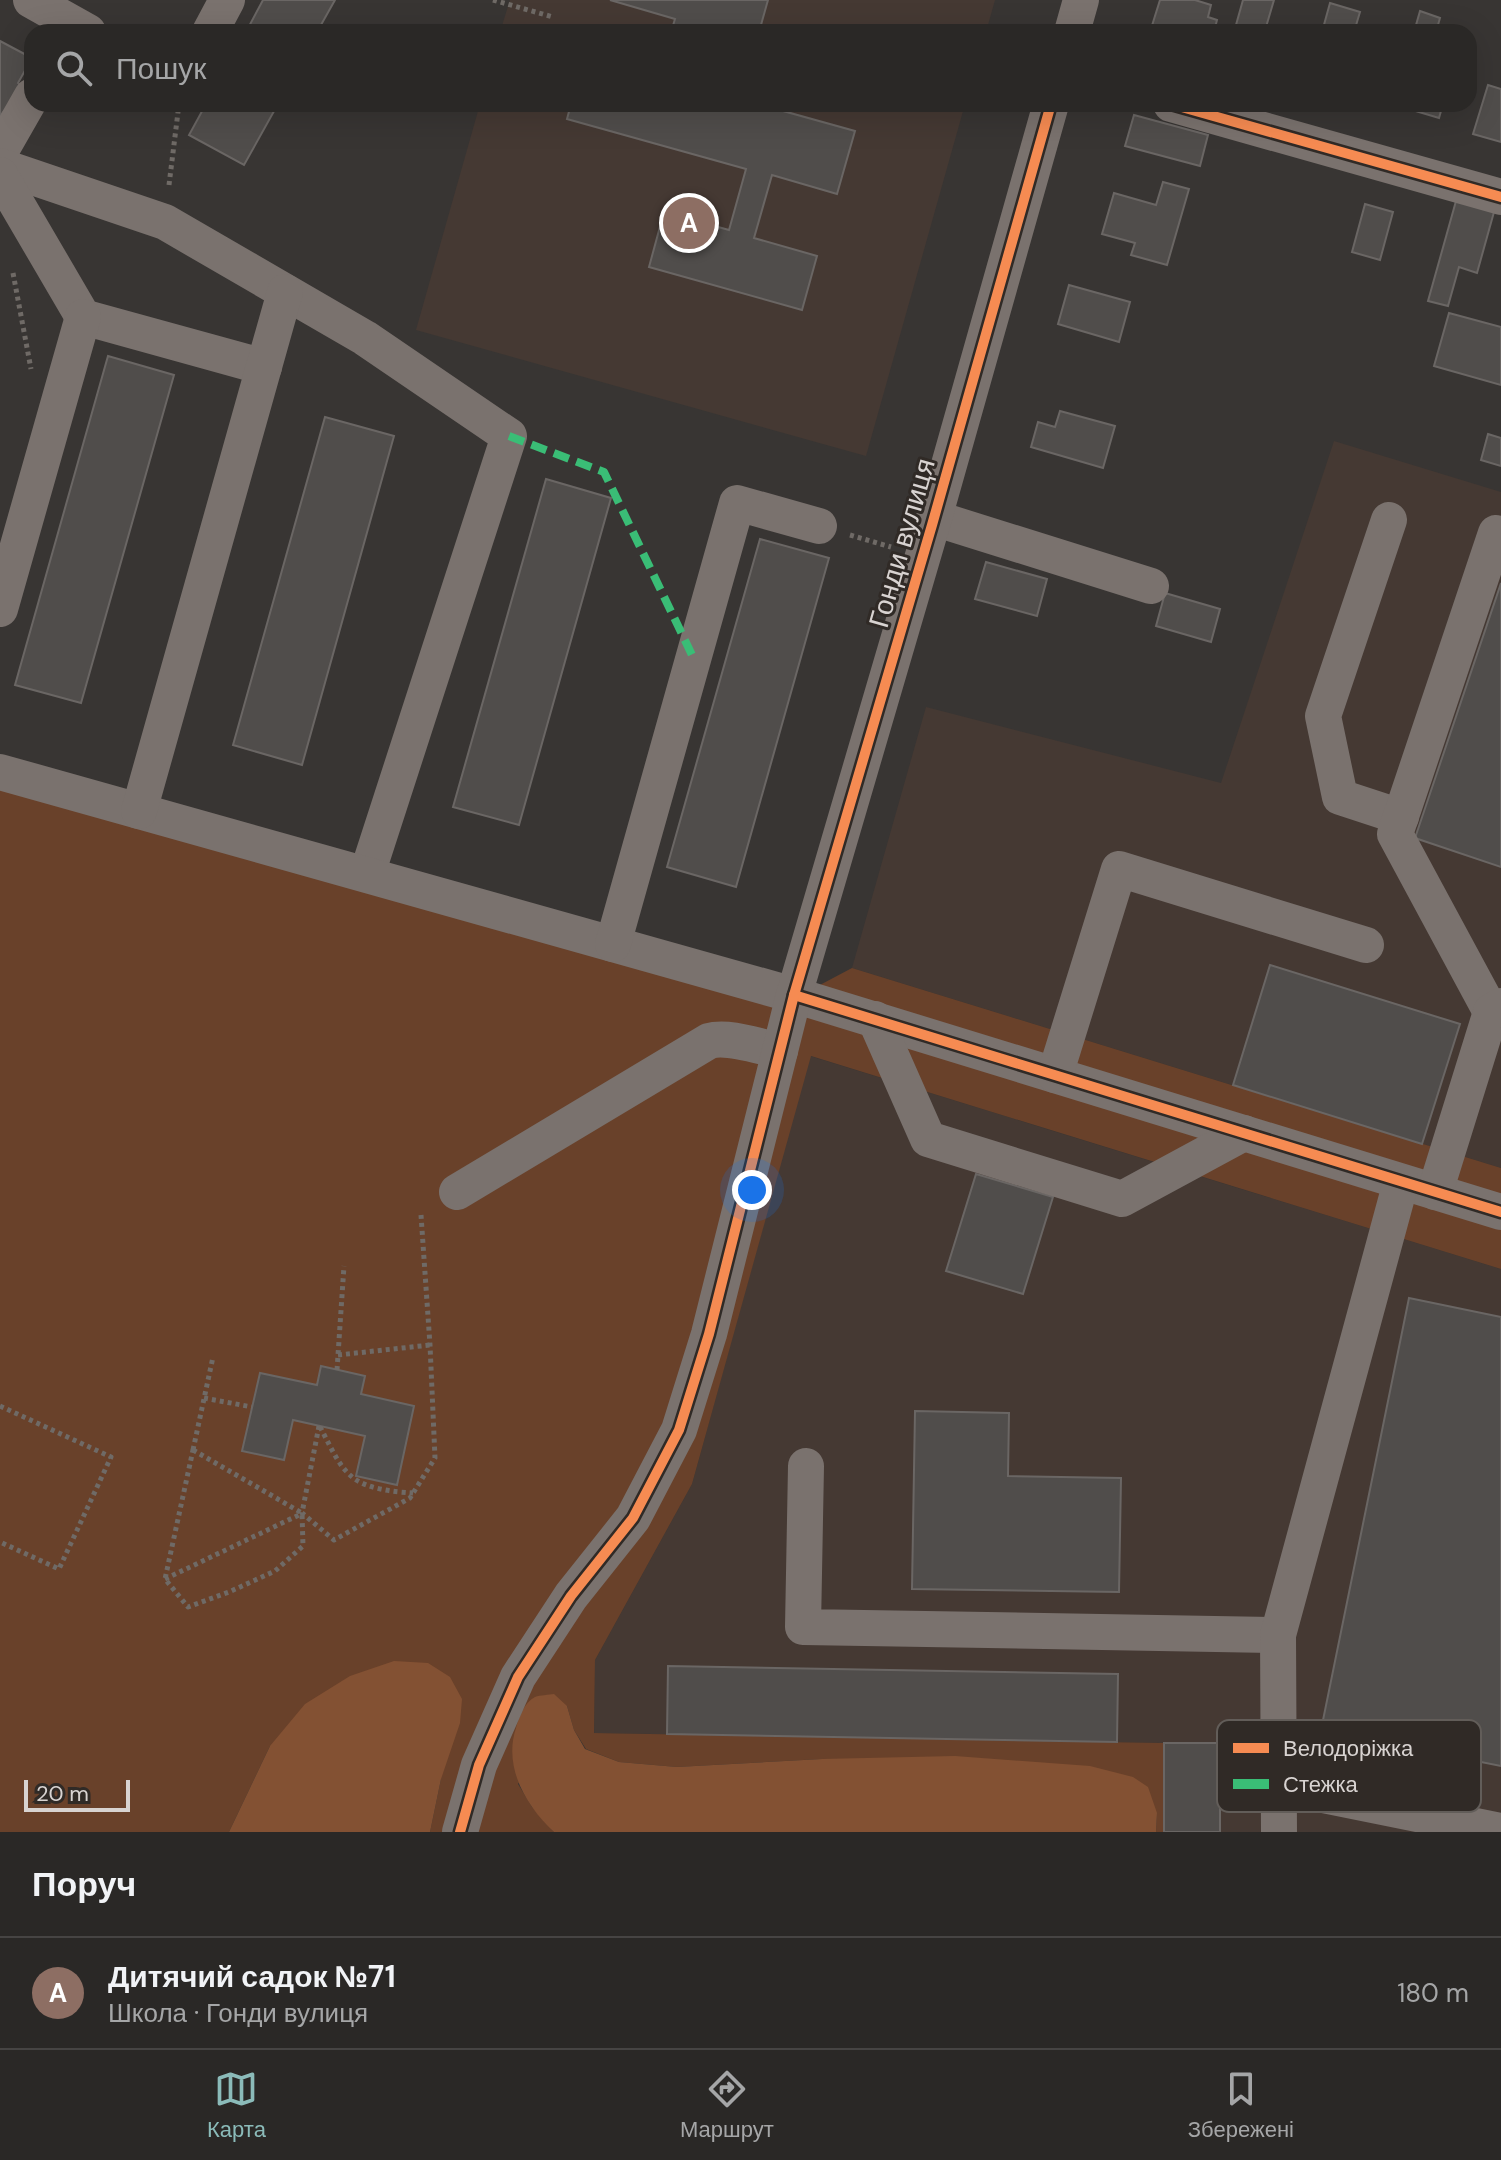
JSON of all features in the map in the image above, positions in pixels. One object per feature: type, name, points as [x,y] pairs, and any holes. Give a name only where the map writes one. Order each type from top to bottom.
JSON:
[{"type":"street","points":[[31,0],[69,24]]},
{"type":"street","points":[[214,24],[227,0]]},
{"type":"street","points":[[1074,24],[1081,0]]},
{"type":"street","points":[[0,152],[24,110]]},
{"type":"street","name":"Гонди вулиця","points":[[460,1832],[479,1765],[518,1677],[571,1596],[633,1518],[679,1430],[709,1334],[794,995],[1049,112]]},
{"type":"street","points":[[1199,112],[1501,197]]},
{"type":"street","points":[[0,166],[165,222],[365,338],[509,436],[367,874]]},
{"type":"street","points":[[0,175],[83,317],[264,367]]},
{"type":"street","points":[[139,811],[285,292]]},
{"type":"street","points":[[0,609],[83,317]]},
{"type":"street","points":[[613,944],[737,503],[819,526]]},
{"type":"street","points":[[934,518],[1151,586]]},
{"type":"street","points":[[1389,520],[1323,716],[1340,797],[1401,817]]},
{"type":"street","points":[[1435,1192],[1496,1009],[1395,834],[1496,533]]},
{"type":"street","points":[[0,772],[794,995],[1501,1212]]},
{"type":"street","points":[[1055,1075],[1119,869],[1366,945]]},
{"type":"street","points":[[875,1019],[928,1139],[943,1144],[1122,1199],[1244,1133]]},
{"type":"street","points":[[457,1192],[709,1041],[726,1039],[780,1051]]},
{"type":"street","points":[[1279,1720],[1278,1635],[1401,1182]]},
{"type":"street","points":[[806,1466],[803,1627],[1278,1635]]},
{"type":"street","points":[[1407,1812],[1501,1831]]},
{"type":"path","points":[[493,0],[553,17]]},
{"type":"path","points":[[165,222],[178,112]]},
{"type":"path","points":[[11,263],[31,372]]},
{"type":"path","points":[[193,1450],[302,1513],[334,1540],[410,1498],[435,1458],[421,1215]]},
{"type":"path","points":[[337,1370],[344,1266]]},
{"type":"path","points":[[338,1355],[430,1345]]},
{"type":"path","points":[[165,1579],[213,1357]]},
{"type":"path","points":[[204,1398],[252,1407]]},
{"type":"path","points":[[0,1406],[111,1457],[59,1569],[0,1542]]},
{"type":"path","points":[[165,1579],[188,1607],[275,1571],[303,1546],[302,1513],[319,1426],[351,1477],[368,1486],[413,1493]]},
{"type":"path","points":[[165,1579],[302,1513]]},
{"type":"shaded area","points":[[510,0],[995,0],[988,24],[502,24]]},
{"type":"shaded area","points":[[478,112],[963,112],[866,456],[416,330]]},
{"type":"shaded area","points":[[1334,441],[1501,492],[1501,1168],[852,968],[926,707],[1221,783]]},
{"type":"shaded area","points":[[0,785],[782,1005],[852,968],[1501,1168],[1501,1269],[811,1056],[692,1484],[595,1660],[594,1733],[1164,1743],[1164,1832],[1156,1832],[1157,1813],[822,1759],[677,1767],[619,1762],[586,1749],[574,1730],[567,1706],[518,1784],[532,1807],[554,1832],[430,1832],[441,1779],[270,1746],[229,1832],[0,1832]]},
{"type":"shaded area","points":[[810,1056],[1501,1269],[1501,1832],[1164,1832],[1163,1743],[594,1733],[595,1660],[692,1484]]},
{"type":"shaded area","points":[[394,1661],[428,1663],[450,1677],[462,1699],[460,1723],[441,1779],[430,1832],[229,1832],[270,1746],[305,1704],[350,1676]]},
{"type":"shaded area","points":[[554,1694],[567,1706],[574,1730],[585,1749],[619,1762],[677,1767],[955,1756],[1090,1766],[1133,1777],[1148,1787],[1157,1813],[1156,1832],[554,1832],[534,1810],[520,1785],[515,1771],[513,1743],[525,1707],[535,1697]]},
{"type":"building","points":[[263,0],[335,0],[322,24],[250,24]]},
{"type":"building","points":[[610,0],[768,0],[761,24],[673,24],[675,19]]},
{"type":"building","points":[[1160,0],[1195,0],[1211,5],[1208,17],[1217,20],[1216,24],[1152,24]]},
{"type":"building","points":[[1243,0],[1274,0],[1267,24],[1236,24]]},
{"type":"building","points":[[1330,3],[1360,12],[1356,24],[1324,24]]},
{"type":"building","points":[[1420,11],[1440,18],[1438,24],[1416,24]]},
{"type":"building","points":[[0,41],[24,54],[24,72],[18,83],[23,87],[0,116]]},
{"type":"building","points":[[1488,85],[1501,89],[1501,142],[1473,134]]},
{"type":"building","points":[[202,112],[274,112],[244,165],[189,135]]},
{"type":"building","points":[[569,112],[787,112],[855,131],[837,194],[772,175],[754,238],[817,256],[802,310],[649,267],[664,212],[729,230],[746,169],[567,119]]},
{"type":"building","points":[[1419,112],[1441,112],[1439,118]]},
{"type":"building","points":[[1134,115],[1208,135],[1200,166],[1125,146]]},
{"type":"building","points":[[1163,182],[1189,189],[1167,265],[1131,255],[1135,243],[1102,234],[1114,193],[1156,205]]},
{"type":"building","points":[[1456,201],[1494,212],[1477,273],[1459,267],[1448,306],[1428,301]]},
{"type":"building","points":[[1365,204],[1393,212],[1380,260],[1352,252]]},
{"type":"building","points":[[1069,285],[1130,302],[1119,342],[1058,324]]},
{"type":"building","points":[[1449,313],[1501,327],[1501,385],[1434,366]]},
{"type":"building","points":[[108,356],[174,375],[81,703],[15,685]]},
{"type":"building","points":[[1060,411],[1115,426],[1103,468],[1031,447],[1038,422],[1055,427]]},
{"type":"building","points":[[325,417],[394,436],[302,765],[233,745]]},
{"type":"building","points":[[1488,434],[1501,438],[1501,466],[1481,460]]},
{"type":"building","points":[[546,479],[611,498],[519,825],[453,807]]},
{"type":"building","points":[[760,539],[829,558],[736,887],[667,867]]},
{"type":"building","points":[[986,562],[1047,579],[1037,616],[975,599]]},
{"type":"building","points":[[1501,583],[1501,867],[1415,838]]},
{"type":"building","points":[[1165,593],[1220,609],[1211,642],[1156,626]]},
{"type":"building","points":[[1270,965],[1460,1024],[1422,1144],[1233,1085]]},
{"type":"building","points":[[976,1174],[1053,1197],[1023,1294],[946,1271]]},
{"type":"building","points":[[1409,1298],[1501,1317],[1501,1766],[1481,1762],[1481,1720],[1323,1720]]},
{"type":"building","points":[[321,1366],[365,1376],[361,1394],[414,1406],[397,1485],[356,1476],[365,1436],[293,1420],[284,1460],[242,1451],[260,1373],[317,1385]]},
{"type":"building","points":[[915,1411],[1009,1413],[1008,1476],[1121,1478],[1119,1592],[912,1589]]},
{"type":"building","points":[[668,1666],[1118,1674],[1117,1742],[667,1734]]},
{"type":"building","points":[[1164,1743],[1217,1743],[1220,1832],[1164,1832]]},
{"type":"marked path","points":[[509,436],[604,472],[693,657]]},
{"type":"cycle path","points":[[460,1832],[479,1765],[518,1677],[571,1596],[633,1518],[679,1430],[709,1334],[794,995],[1049,112]]},
{"type":"cycle path","points":[[1199,112],[1501,197]]},
{"type":"cycle path","points":[[794,995],[1501,1212]]},
{"type":"place","name":"Дитячий садок №71","points":[[689,223]]}]
